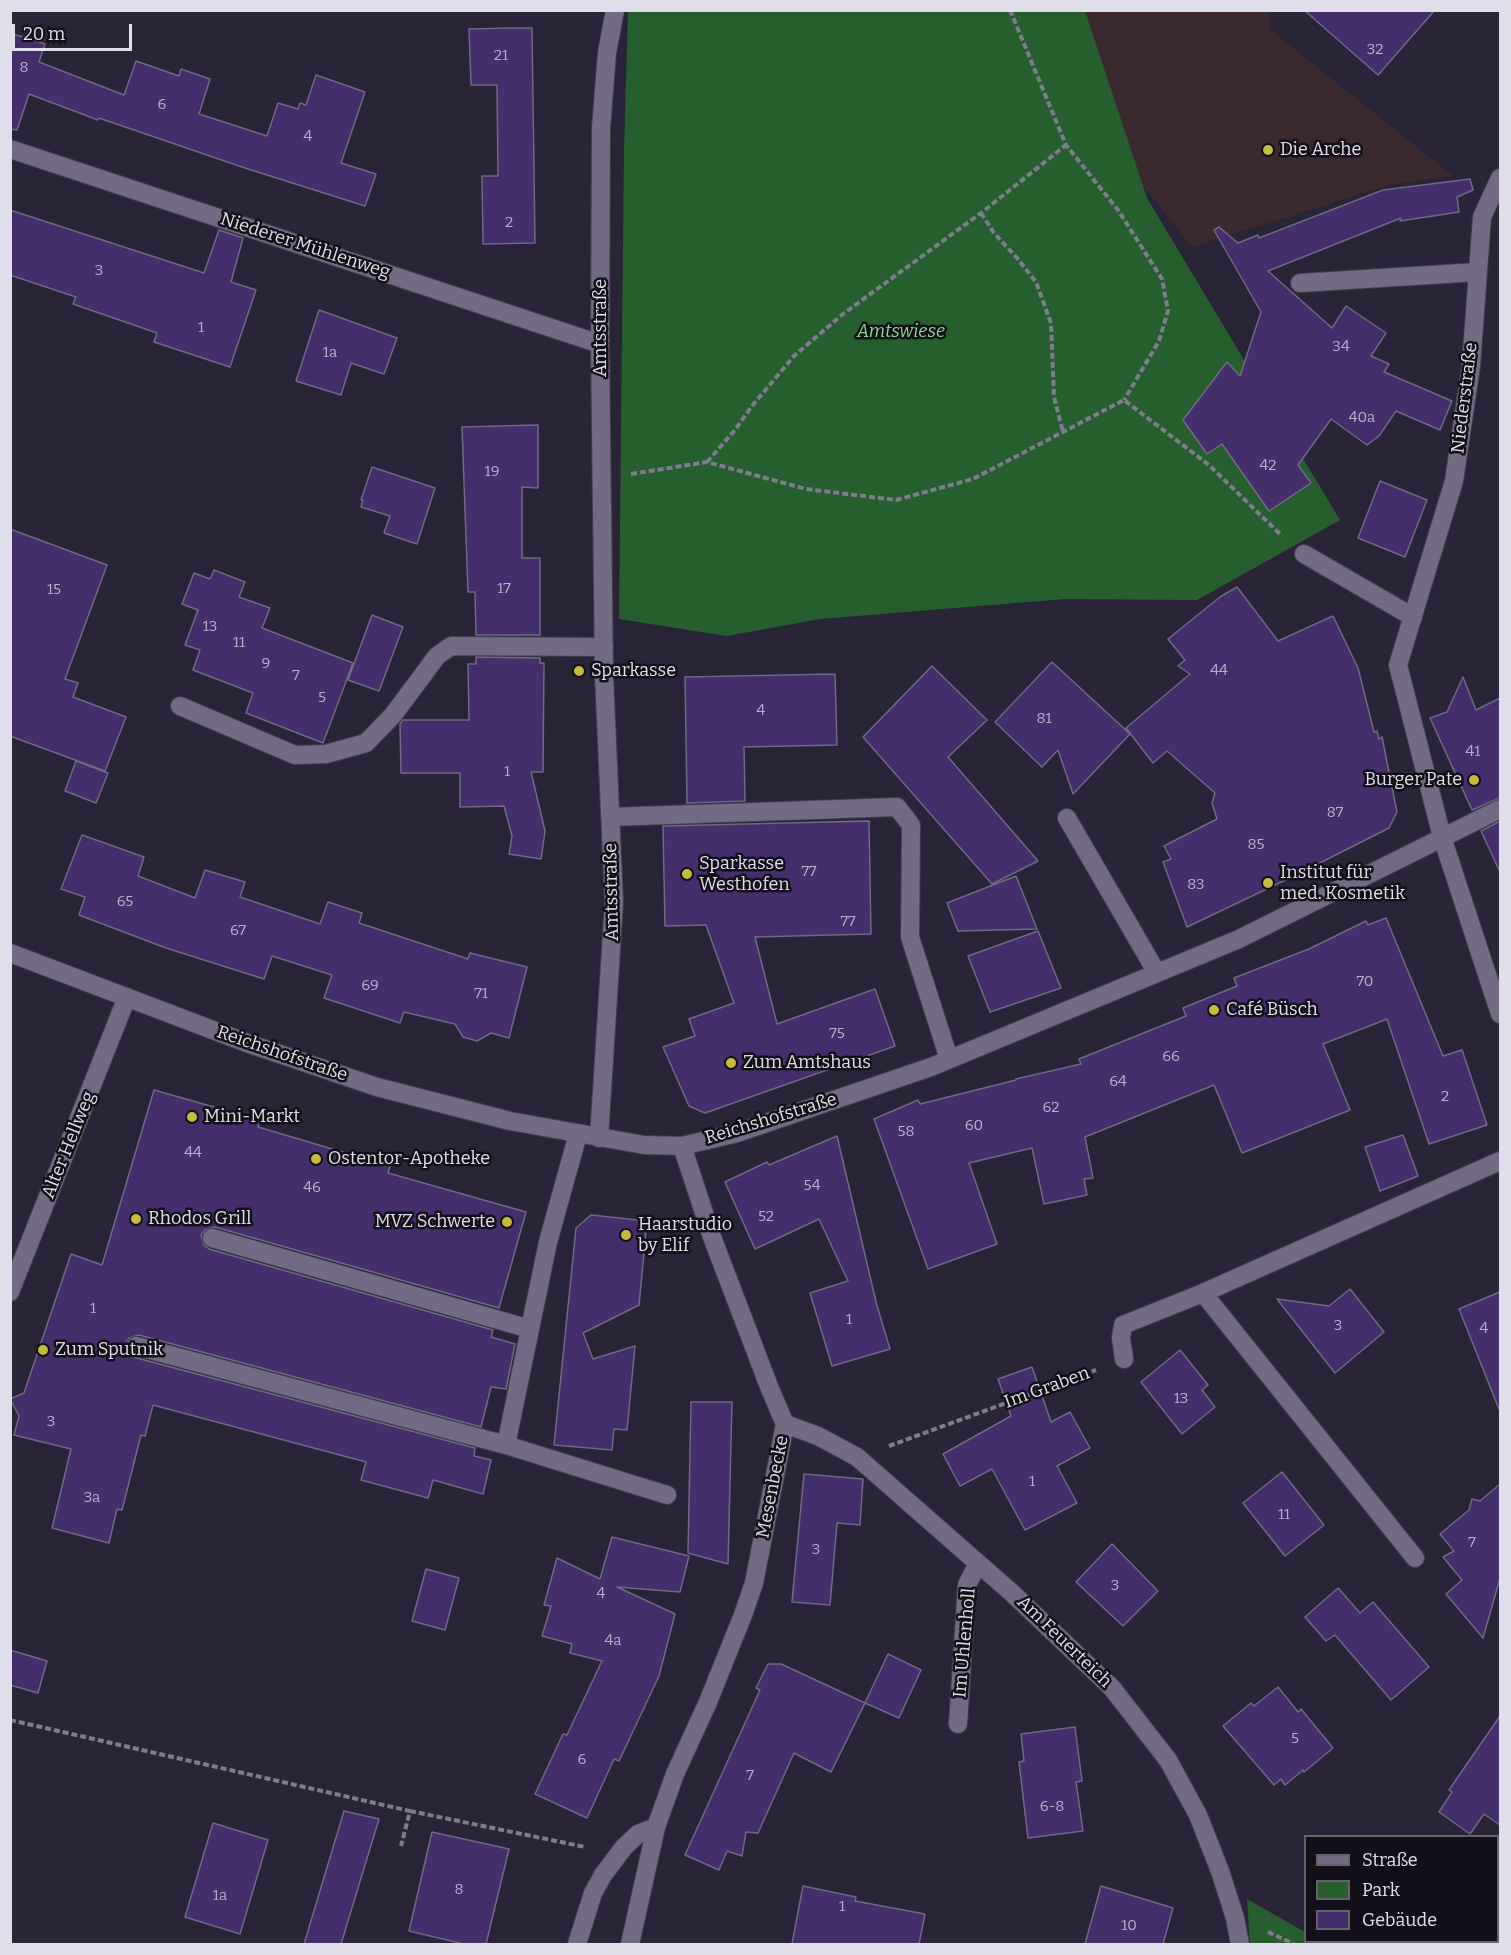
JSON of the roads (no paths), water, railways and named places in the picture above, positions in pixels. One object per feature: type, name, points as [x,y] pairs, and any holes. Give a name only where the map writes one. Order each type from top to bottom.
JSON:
[{"type":"street","name":"Amtsstraße","points":[[599,1138],[614,902],[604,646],[601,479],[601,128],[607,53],[615,10]]},
{"type":"street","name":"Niederer Mühlenweg","points":[[10,149],[600,344]]},
{"type":"street","name":"Niederstraße","points":[[1500,178],[1482,217],[1471,366],[1454,481],[1398,665],[1442,837],[1500,1014]]},
{"type":"street","points":[[1300,283],[1478,272]]},
{"type":"street","points":[[1304,554],[1413,617]]},
{"type":"street","points":[[180,706],[295,754],[326,754],[366,743],[393,715],[437,656],[451,646],[604,646]]},
{"type":"street","points":[[610,817],[897,807],[911,825],[909,937],[949,1059]]},
{"type":"street","name":"Reichshofstraße","points":[[10,953],[248,1043],[377,1087],[510,1121],[644,1145],[682,1146],[737,1133],[931,1067],[1239,939],[1500,809]]},
{"type":"street","points":[[1067,818],[1157,973]]},
{"type":"street","name":"Alter Hellweg","points":[[10,1292],[127,998]]},
{"type":"street","points":[[506,1445],[548,1242],[578,1134]]},
{"type":"street","name":"Mesenbecke","points":[[630,1944],[657,1827],[675,1774],[708,1702],[754,1583],[785,1424],[712,1237],[682,1146]]},
{"type":"street","points":[[1124,1359],[1121,1338],[1123,1325],[1203,1293],[1500,1161]]},
{"type":"street","points":[[212,1238],[530,1329]]},
{"type":"street","points":[[1203,1293],[1415,1558]]},
{"type":"street","points":[[136,1346],[506,1445],[667,1495]]},
{"type":"street","name":"Am Feuerteich","points":[[785,1424],[818,1436],[857,1457],[1012,1593],[1112,1688],[1168,1760],[1198,1815],[1217,1862],[1235,1918],[1240,1944]]},
{"type":"street","name":"Im Uhlenholl","points":[[958,1724],[967,1585],[978,1563]]},
{"type":"street","points":[[577,1944],[593,1893],[614,1860],[638,1834],[657,1827]]},
{"type":"place","name":"Die Arche","points":[[1268,150]]},
{"type":"place","name":"Sparkasse","points":[[579,671]]},
{"type":"place","name":"Burger Pate","points":[[1474,780]]},
{"type":"place","name":"Sparkasse Westhofen","points":[[687,874]]},
{"type":"place","name":"Institut für med. Kosmetik","points":[[1268,883]]},
{"type":"place","name":"Café Büsch","points":[[1214,1010]]},
{"type":"place","name":"Zum Amtshaus","points":[[731,1063]]},
{"type":"place","name":"Mini-Markt","points":[[192,1117]]},
{"type":"place","name":"Ostentor-Apotheke","points":[[316,1159]]},
{"type":"place","name":"Rhodos Grill","points":[[136,1219]]},
{"type":"place","name":"MVZ Schwerte","points":[[507,1222]]},
{"type":"place","name":"Haarstudio by Elif","points":[[626,1235]]},
{"type":"place","name":"Zum Sputnik","points":[[43,1350]]},
{"type":"park label","name":"Amtswiese","points":[[901,332]]}]
